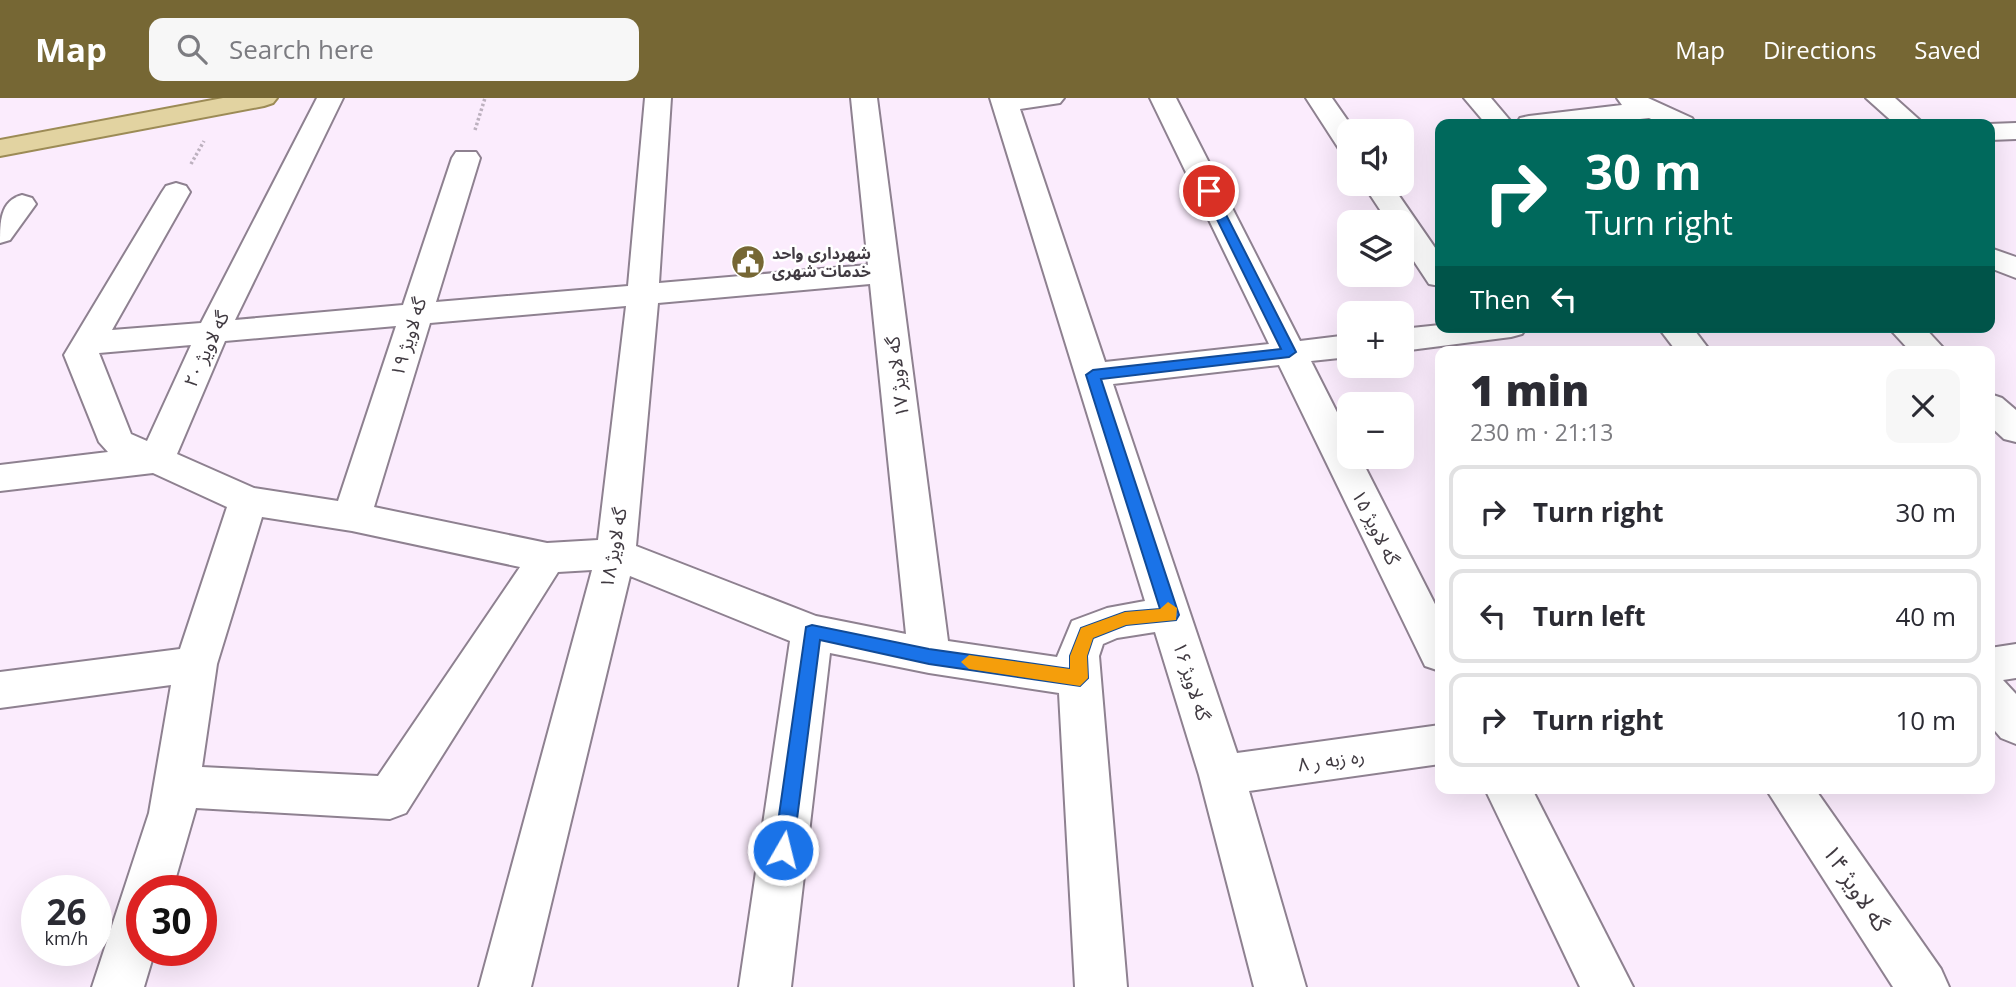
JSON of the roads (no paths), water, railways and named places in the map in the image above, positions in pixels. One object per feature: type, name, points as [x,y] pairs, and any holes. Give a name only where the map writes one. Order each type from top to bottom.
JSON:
[{"type":"main road","points":[[0,128],[153,98]]},
{"type":"main road","points":[[0,148],[264,98]]},
{"type":"street","name":"گه لاویژ ۲۰","points":[[156,460],[213,331],[330,98]]},
{"type":"street","name":"گه لاویژ ۱۸","points":[[505,987],[616,554],[643,293],[658,98]]},
{"type":"street","name":"گه لاویژ ۱۷","points":[[864,98],[929,656]]},
{"type":"street","points":[[1004,100],[1051,98]]},
{"type":"street","name":"گه لاویژ ۱۵","points":[[1163,98],[1435,644]]},
{"type":"street","points":[[1319,98],[1337,125]]},
{"type":"street","points":[[1477,98],[1496,119]]},
{"type":"street","points":[[1627,98],[1671,119]]},
{"type":"street","points":[[1879,98],[1905,119]]},
{"type":"street","name":"۱۶ گه لاویژ","points":[[1004,100],[1222,775],[1280,987]]},
{"type":"street","points":[[1572,119],[1650,110]]},
{"type":"street","points":[[1995,132],[2016,131]]},
{"type":"street","name":"۱۹ گه لاویژ","points":[[352,517],[466,158]]},
{"type":"street","points":[[176,192],[81,355],[117,442],[248,501],[352,517],[547,558],[616,554],[812,632],[929,656],[1080,678]]},
{"type":"street","points":[[1385,196],[1435,270]]},
{"type":"street","points":[[0,234],[22,204]]},
{"type":"street","points":[[1995,259],[2016,269]]},
{"type":"street","points":[[1995,271],[2016,269]]},
{"type":"street","points":[[88,343],[885,272]]},
{"type":"street","points":[[1910,333],[1925,346]]},
{"type":"street","points":[[1414,340],[1481,337]]},
{"type":"street","points":[[1093,375],[1337,347]]},
{"type":"street","points":[[1995,411],[2016,430]]},
{"type":"street","points":[[0,478],[156,460]]},
{"type":"street","points":[[153,875],[172,813],[196,664],[248,501]]},
{"type":"street","points":[[177,786],[390,798],[547,558]]},
{"type":"street","points":[[1101,987],[1078,656],[1087,633],[1125,618],[1170,615]]},
{"type":"street","points":[[765,987],[812,632]]},
{"type":"street","points":[[1995,664],[2016,661]]},
{"type":"street","points":[[0,690],[196,664]]},
{"type":"street","points":[[1995,700],[2016,725]]},
{"type":"street","name":"۸ ره زبه ر","points":[[1222,775],[1435,745]]},
{"type":"street","points":[[1510,794],[1606,987]]},
{"type":"street","name":"گه لاویژ ۱۴","points":[[1792,794],[1923,987]]},
{"type":"street","points":[[118,987],[126,962]]},
{"type":"place","name":"شهرداری واحد خدمات شهری","points":[[748,262]]}]
